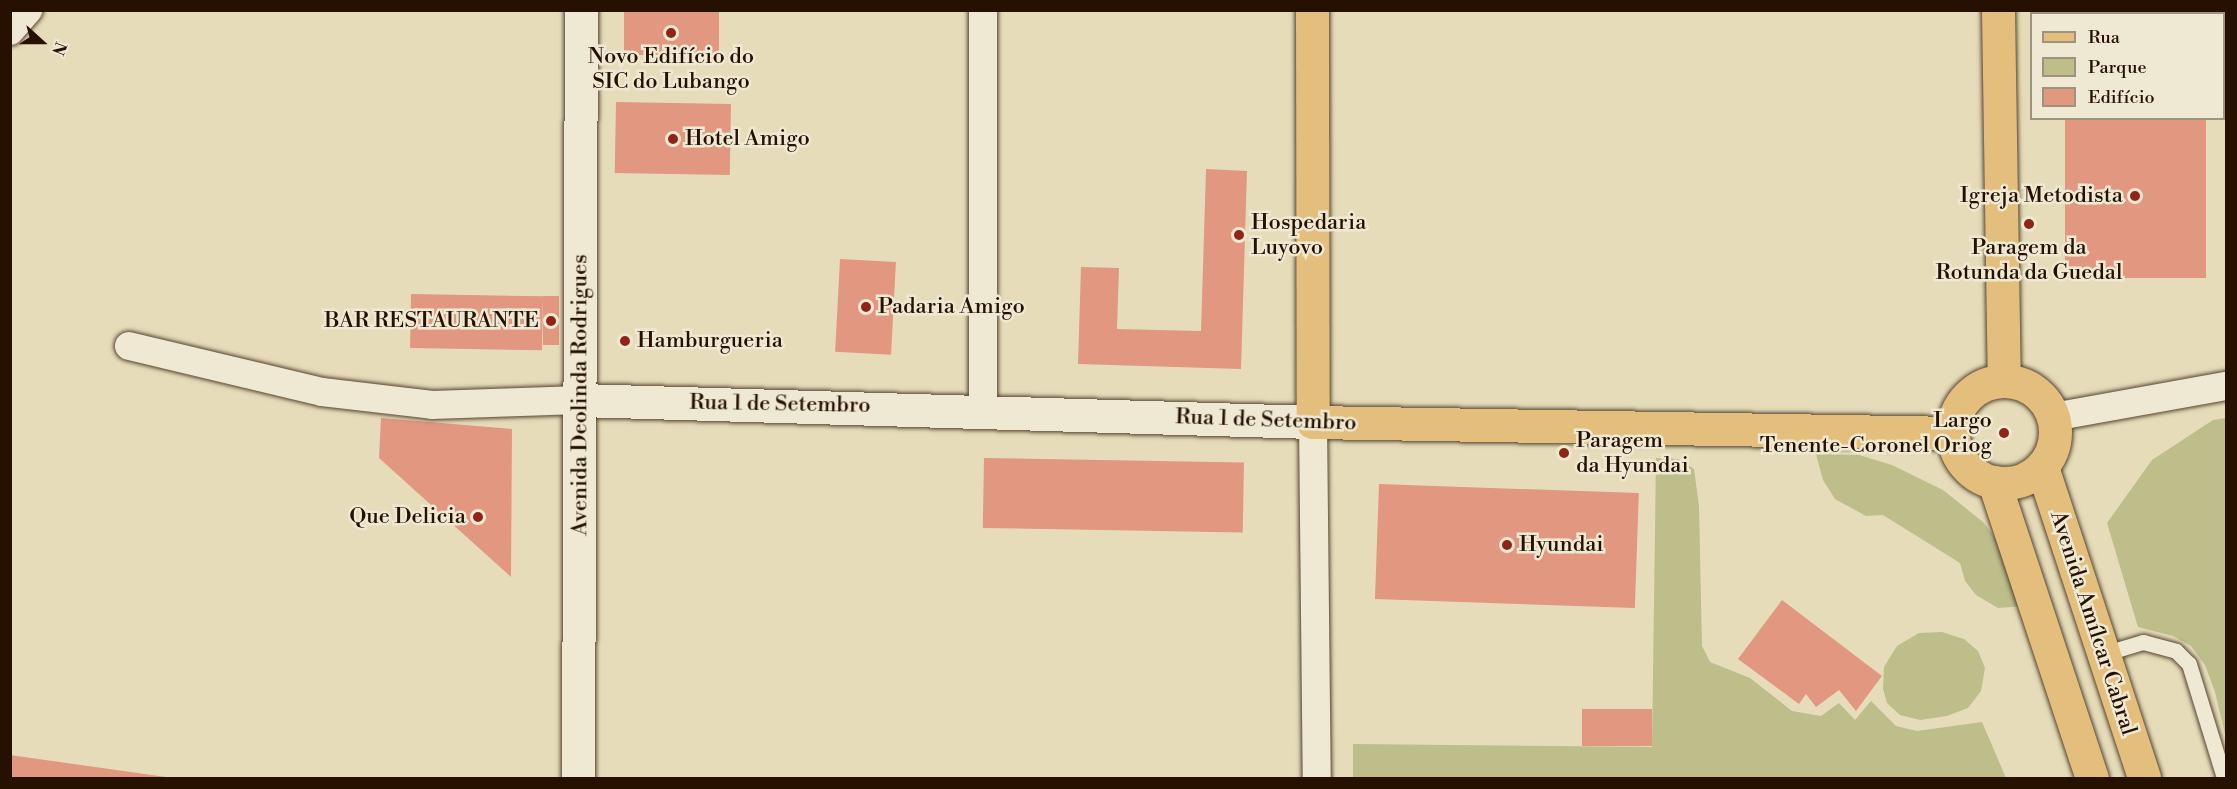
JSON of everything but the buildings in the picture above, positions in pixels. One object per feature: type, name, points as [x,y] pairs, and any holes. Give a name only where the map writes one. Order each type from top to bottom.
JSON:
[{"type":"main road","points":[[1312,10],[1313,422]]},
{"type":"main road","points":[[1998,10],[2004,380]]},
{"type":"main road","points":[[2004,380],[2035,390],[2053,417],[2055,434],[2042,466],[2011,483],[1994,482],[1977,476],[1964,464],[1956,449],[1953,433],[1962,402],[1989,382],[2004,380]]},
{"type":"main road","name":"Rua 1 de Setembro","points":[[1313,422],[1953,433]]},
{"type":"main road","name":"Avenida Amílcar Cabral","points":[[2042,466],[2144,778]]},
{"type":"main road","points":[[1994,482],[2092,778]]},
{"type":"street","points":[[10,30],[28,10]]},
{"type":"street","name":"Avenida Deolinda Rodrigues","points":[[578,778],[581,10]]},
{"type":"street","points":[[982,10],[983,410]]},
{"type":"street","points":[[129,346],[322,392],[421,404],[580,400]]},
{"type":"street","points":[[2053,417],[2226,386]]},
{"type":"street","name":"Rua 1 de Setembro","points":[[580,400],[983,410],[1313,422]]},
{"type":"street","points":[[1313,422],[1317,778]]},
{"type":"lane","points":[[2103,654],[2143,642],[2176,651],[2189,664],[2224,778]]},
{"type":"green space","points":[[2226,418],[2226,738],[2215,692],[2205,665],[2191,646],[2173,636],[2138,627],[2107,523],[2152,460],[2213,420]]},
{"type":"green space","points":[[1816,454],[1859,455],[1892,465],[1943,490],[1983,522],[2005,551],[2024,606],[1998,608],[1976,595],[1965,581],[1960,563],[1883,515],[1866,516],[1835,499],[1823,480]]},
{"type":"green space","points":[[1656,458],[1679,459],[1694,469],[1699,506],[1702,646],[1710,662],[1750,678],[1792,711],[1821,716],[1839,703],[1855,720],[1871,701],[1896,726],[1917,731],[1982,722],[2006,778],[1353,778],[1353,744],[1652,747]]},
{"type":"green space","points":[[1942,632],[1964,639],[1978,651],[1985,668],[1981,691],[1968,708],[1947,716],[1920,720],[1900,715],[1887,703],[1883,689],[1884,667],[1897,646],[1919,633]]},
{"type":"place","name":"Novo Edifício do SIC do Lubango","points":[[671,33]]},
{"type":"place","name":"Hotel Amigo","points":[[673,139]]},
{"type":"place","name":"Igreja Metodista","points":[[2135,196]]},
{"type":"place","name":"Paragem da Rotunda da Guedal","points":[[2029,224]]},
{"type":"place","name":"Hospedaria Luyovo","points":[[1239,235]]},
{"type":"place","name":"Padaria Amigo","points":[[866,307]]},
{"type":"place","name":"BAR RESTAURANTE","points":[[551,321]]},
{"type":"place","name":"Hamburgueria","points":[[625,341]]},
{"type":"place","name":"Largo Tenente-Coronel Oriog","points":[[2004,433]]},
{"type":"place","name":"Paragem da Hyundai","points":[[1564,453]]},
{"type":"place","name":"Que Delicia","points":[[478,517]]},
{"type":"place","name":"Hyundai","points":[[1507,545]]}]
